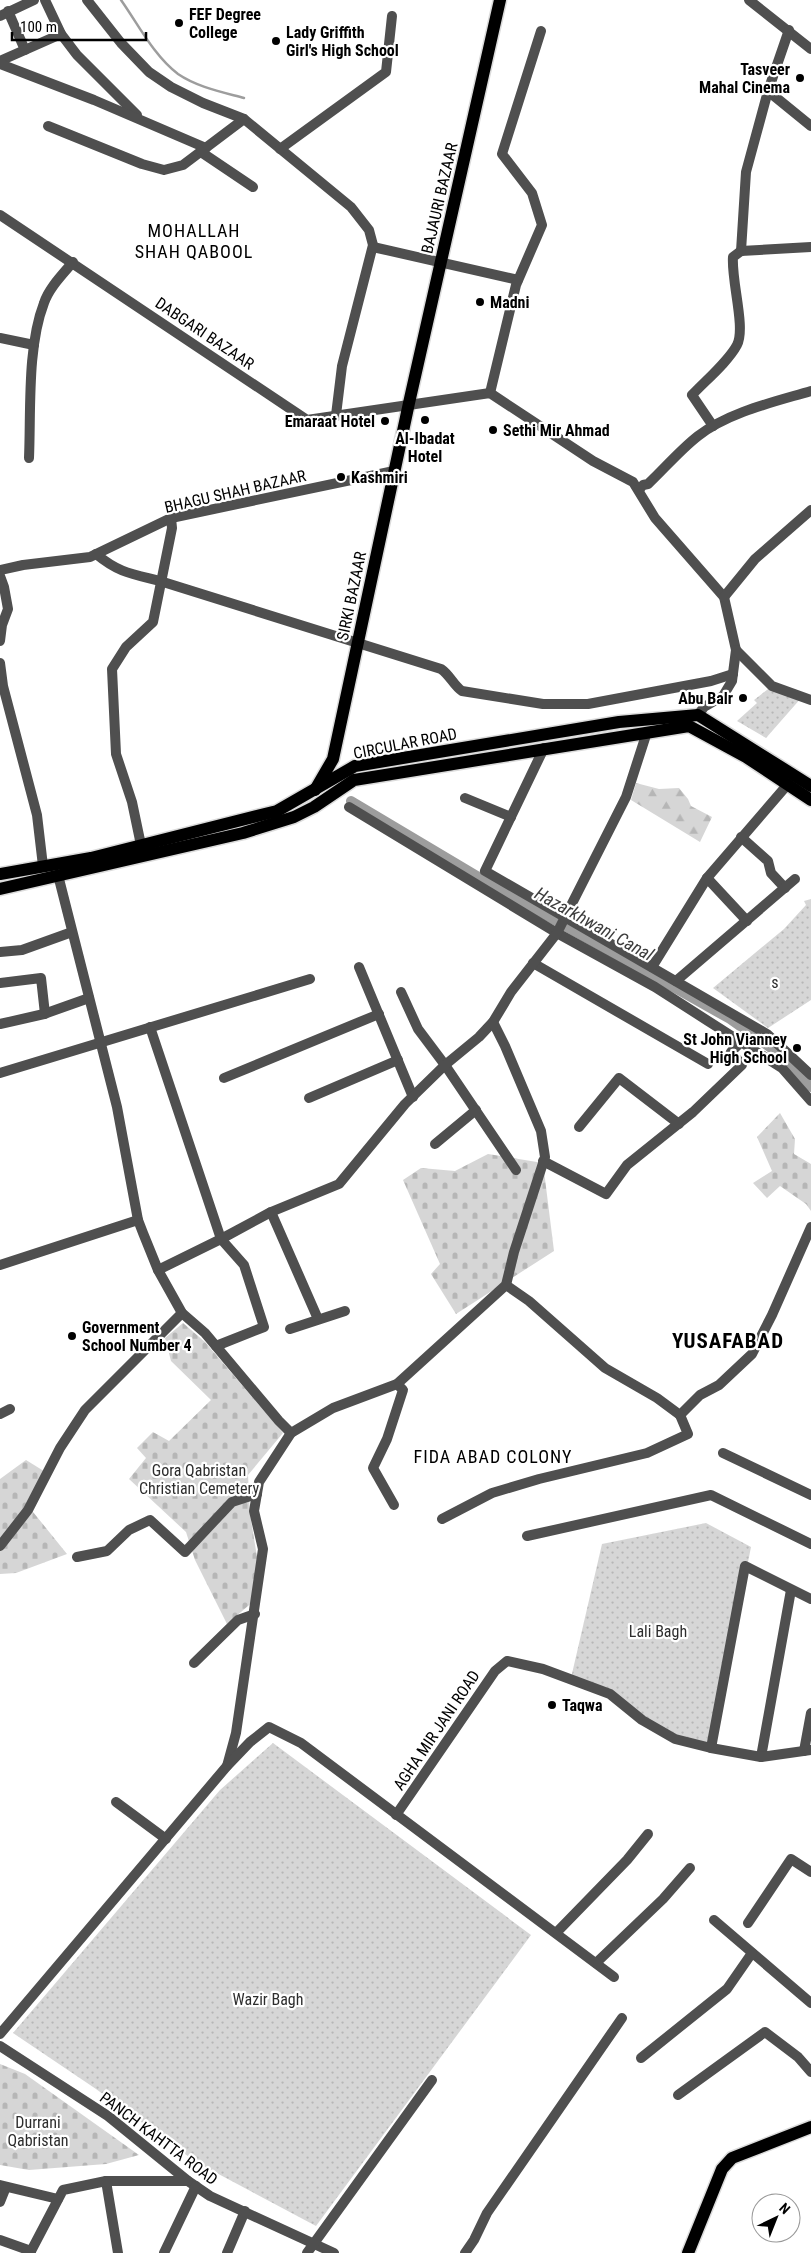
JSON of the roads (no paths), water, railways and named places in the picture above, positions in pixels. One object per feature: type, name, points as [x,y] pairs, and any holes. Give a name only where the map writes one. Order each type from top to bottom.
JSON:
[{"type":"main road","name":"BAJAURI BAZAAR","points":[[409,404],[500,0]]},
{"type":"main road","name":"SIRKI BAZAAR","points":[[315,791],[332,759],[409,404]]},
{"type":"main road","name":"CIRCULAR ROAD","points":[[0,874],[91,858],[277,811],[315,791],[351,776],[355,766],[619,722],[698,715]]},
{"type":"main road","points":[[689,726],[698,715],[811,786]]},
{"type":"main road","points":[[0,889],[243,833],[294,817],[324,800],[351,776],[468,763],[544,748],[689,726],[746,757],[811,800]]},
{"type":"main road","points":[[315,791],[324,800]]},
{"type":"main road","points":[[240,820],[243,833]]},
{"type":"main road","points":[[688,2253],[722,2169],[732,2158],[811,2127]]},
{"type":"street","points":[[25,50],[4,13],[34,0]]},
{"type":"street","points":[[45,0],[62,34],[77,55],[141,120]]},
{"type":"street","points":[[87,0],[134,58],[160,81],[204,103],[244,119],[351,208],[369,230],[373,240],[372,247],[342,366],[336,416]]},
{"type":"street","points":[[749,0],[811,49]]},
{"type":"street","points":[[280,149],[382,76],[387,68],[392,16]]},
{"type":"street","points":[[740,251],[744,186],[768,91],[789,30]]},
{"type":"street","points":[[541,31],[502,154],[532,193],[542,226],[518,280],[490,393],[576,450],[633,482],[655,518],[724,596],[736,650],[732,681],[724,696],[704,707],[698,715]]},
{"type":"street","points":[[0,62],[62,34]]},
{"type":"street","points":[[0,62],[141,120],[204,150],[253,187]]},
{"type":"street","points":[[768,91],[811,126]]},
{"type":"street","points":[[48,126],[142,164],[164,170],[184,165],[244,119]]},
{"type":"street","name":"DABGARI BAZAAR","points":[[0,215],[307,420],[490,393]]},
{"type":"street","points":[[372,247],[441,261],[518,280]]},
{"type":"street","points":[[713,426],[692,395],[737,345],[741,333],[732,268],[733,257],[740,251],[811,247]]},
{"type":"street","points":[[29,458],[34,345],[44,302],[53,286],[72,262]]},
{"type":"street","points":[[0,338],[34,345]]},
{"type":"street","points":[[639,490],[643,485],[648,484],[698,436],[713,426],[760,406],[811,391]]},
{"type":"street","name":"BHAGU SHAH BAZAAR","points":[[0,570],[23,565],[90,557],[171,518],[394,471]]},
{"type":"street","points":[[724,596],[755,559],[811,510]]},
{"type":"street","points":[[141,845],[132,802],[116,754],[112,669],[126,647],[153,622],[172,528],[171,518]]},
{"type":"street","points":[[96,554],[112,567],[441,669],[450,675],[462,691],[543,704],[588,704],[711,681],[733,674]]},
{"type":"street","points":[[0,576],[8,609],[2,625],[0,640]]},
{"type":"street","points":[[736,650],[772,686],[811,700]]},
{"type":"street","points":[[0,663],[3,686],[37,815],[43,866]]},
{"type":"street","points":[[158,1270],[271,1212],[339,1184],[361,1155],[413,1097],[493,1022],[511,992],[557,933],[626,797],[647,732]]},
{"type":"street","points":[[544,748],[485,871],[767,1034],[811,1075]]},
{"type":"street","points":[[652,967],[707,878],[788,784]]},
{"type":"street","points":[[465,798],[511,818]]},
{"type":"street","points":[[350,807],[557,933],[655,988],[782,1068],[811,1101]]},
{"type":"street","points":[[741,837],[768,861],[772,873],[785,888]]},
{"type":"street","points":[[58,875],[117,1107],[138,1220],[158,1270],[182,1313],[205,1333],[279,1421],[292,1433]]},
{"type":"street","points":[[707,878],[747,921]]},
{"type":"street","points":[[676,981],[795,879]]},
{"type":"street","points":[[0,952],[22,950],[72,932]]},
{"type":"street","points":[[533,963],[708,1064]]},
{"type":"street","points":[[360,967],[413,1097]]},
{"type":"street","points":[[0,983],[40,978],[45,1014]]},
{"type":"street","points":[[0,1073],[310,979]]},
{"type":"street","points":[[401,992],[418,1029],[446,1065],[516,1170]]},
{"type":"street","points":[[0,1024],[45,1014],[89,998]]},
{"type":"street","points":[[224,1078],[379,1014]]},
{"type":"street","points":[[227,1766],[236,1734],[263,1549],[254,1511],[259,1482],[292,1433],[333,1408],[397,1384],[506,1285],[514,1252],[545,1157],[541,1131],[493,1022]]},
{"type":"street","points":[[150,1027],[221,1239],[244,1265],[264,1327],[216,1346]]},
{"type":"street","points":[[543,1161],[606,1194],[627,1166],[679,1124],[742,1065],[731,1052],[741,1042]]},
{"type":"street","points":[[309,1098],[398,1060]]},
{"type":"street","points":[[579,1127],[619,1078],[679,1124]]},
{"type":"street","points":[[435,1144],[476,1110]]},
{"type":"street","points":[[271,1212],[318,1319]]},
{"type":"street","points":[[0,1265],[138,1220]]},
{"type":"street","points":[[680,1415],[700,1395],[719,1385],[752,1354],[772,1315],[811,1227]]},
{"type":"street","points":[[442,1519],[492,1493],[539,1479],[647,1453],[688,1434],[680,1415],[657,1398],[605,1368],[529,1301],[506,1285]]},
{"type":"street","points":[[290,1329],[345,1311]]},
{"type":"street","points":[[0,1546],[28,1510],[60,1448],[85,1410],[182,1313]]},
{"type":"street","points":[[394,1505],[373,1468],[387,1439],[403,1390],[397,1384]]},
{"type":"street","points":[[723,1453],[811,1495]]},
{"type":"street","points":[[77,1556],[106,1551],[129,1530],[150,1520],[185,1552],[232,1502],[257,1494]]},
{"type":"street","points":[[527,1536],[712,1495],[811,1544]]},
{"type":"street","points":[[711,1748],[745,1566],[811,1599]]},
{"type":"street","points":[[761,1757],[791,1590]]},
{"type":"street","points":[[194,1663],[238,1620],[255,1614]]},
{"type":"street","name":"AGHA MIR JANI ROAD","points":[[396,1815],[495,1671],[507,1662],[543,1669],[610,1694],[642,1720],[675,1739],[761,1757],[808,1750]]},
{"type":"street","points":[[808,1750],[811,1712]]},
{"type":"street","points":[[0,2034],[227,1766],[250,1742],[269,1727],[301,1743],[614,1977]]},
{"type":"street","points":[[116,1802],[166,1839]]},
{"type":"street","points":[[556,1933],[627,1860],[648,1834]]},
{"type":"street","points":[[748,1923],[791,1858],[811,1872]]},
{"type":"street","points":[[596,1963],[663,1899],[690,1868]]},
{"type":"street","points":[[714,1920],[811,2003]]},
{"type":"street","points":[[641,2058],[726,1989],[752,1953]]},
{"type":"street","points":[[465,2253],[474,2240],[487,2213],[622,2018]]},
{"type":"street","points":[[678,2095],[765,2032],[798,2057],[811,2072]]},
{"type":"street","name":"PANCH KAHTTA ROAD","points":[[0,2046],[108,2116],[192,2184],[210,2196],[334,2253]]},
{"type":"street","points":[[307,2253],[432,2080]]},
{"type":"street","points":[[106,2181],[118,2253]]},
{"type":"street","points":[[0,2240],[30,2252],[63,2190],[106,2181],[192,2184],[164,2253]]},
{"type":"street","points":[[0,2202],[3,2186],[58,2199]]},
{"type":"street","points":[[227,2253],[245,2211]]},
{"type":"waterway","points":[[121,0],[154,49],[169,67],[185,79],[201,86],[244,98]]},
{"type":"waterway","name":"Hazarkhwani Canal","points":[[351,801],[487,882],[730,1019],[785,1058],[811,1087]]},
{"type":"place","name":"FEF Degree College","points":[[179,23]]},
{"type":"place","name":"Lady Griffith Girl's High School","points":[[276,41]]},
{"type":"place","name":"Tasveer Mahal Cinema","points":[[800,78]]},
{"type":"place","name":"Madni","points":[[480,302]]},
{"type":"place","name":"Al-Ibadat Hotel","points":[[425,420]]},
{"type":"place","name":"Emaraat Hotel","points":[[385,421]]},
{"type":"place","name":"Sethi Mir Ahmad","points":[[493,430]]},
{"type":"place","name":"Kashmiri","points":[[341,477]]},
{"type":"place","name":"Abu Balr","points":[[743,698]]},
{"type":"place","name":"St John Vianney High School","points":[[797,1048]]},
{"type":"place","name":"Government School Number 4","points":[[72,1336]]},
{"type":"place","name":"Taqwa","points":[[552,1705]]},
{"type":"district","name":"MOHALLAH SHAH QABOOL","points":[[194,241]]},
{"type":"district","name":"YUSAFABAD","points":[[728,1341]]},
{"type":"district","name":"FIDA ABAD COLONY","points":[[493,1457]]},
{"type":"park label","name":"s","points":[[775,982]]},
{"type":"park label","name":"Gora Qabristan Christian Cemetery","points":[[199,1479]]},
{"type":"park label","name":"Lali Bagh","points":[[658,1631]]},
{"type":"park label","name":"Wazir Bagh","points":[[268,1999]]},
{"type":"park label","name":"Durrani Qabristan","points":[[38,2131]]}]
